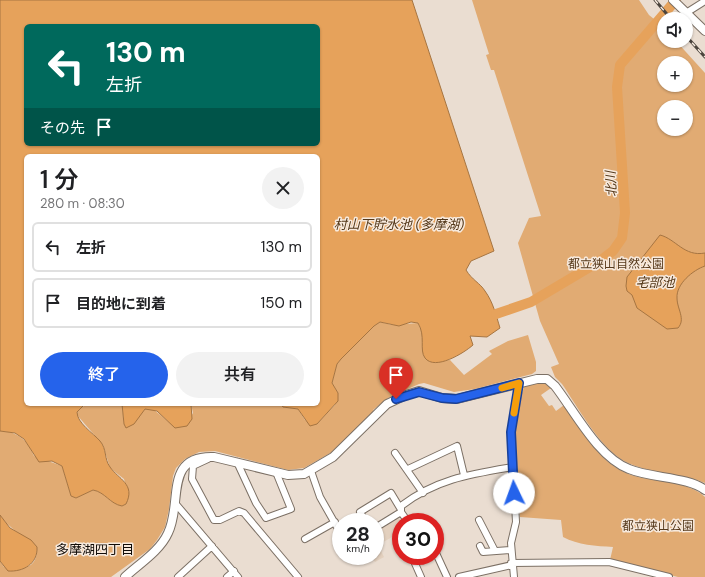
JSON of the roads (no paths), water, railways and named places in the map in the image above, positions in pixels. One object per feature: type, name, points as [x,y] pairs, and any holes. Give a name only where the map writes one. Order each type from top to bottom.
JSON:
[{"type":"street","points":[[688,12],[705,1]]},
{"type":"street","points":[[675,2],[685,12]]},
{"type":"street","points":[[693,19],[705,30]]},
{"type":"street","points":[[125,577],[165,539],[170,530],[178,477],[182,468],[198,458],[214,456],[276,472],[297,475],[311,471],[333,457],[387,404],[406,395],[419,392],[442,398],[456,399],[539,378],[550,381],[602,450],[622,466],[641,473],[697,486],[705,490]]},
{"type":"street","points":[[514,577],[511,550],[516,522],[511,432],[519,383]]},
{"type":"street","points":[[408,469],[457,446],[464,475]]},
{"type":"street","points":[[396,453],[423,493]]},
{"type":"street","points":[[214,456],[194,466],[192,473],[192,479],[214,520],[220,520],[239,511],[244,513],[298,577]]},
{"type":"street","points":[[237,462],[256,503],[266,518],[292,509],[276,472]]},
{"type":"street","points":[[384,522],[400,510],[404,504],[448,480],[464,475],[513,467]]},
{"type":"street","points":[[311,471],[320,497],[332,517]]},
{"type":"street","points":[[361,513],[390,493],[402,513]]},
{"type":"street","points":[[175,503],[238,577]]},
{"type":"street","points":[[479,520],[495,551]]},
{"type":"street","points":[[305,539],[332,524]]},
{"type":"street","points":[[178,577],[212,546]]},
{"type":"street","points":[[480,546],[483,552],[511,550]]},
{"type":"street","points":[[459,577],[512,564],[609,562],[666,577]]},
{"type":"street","points":[[416,565],[421,577]]},
{"type":"street","points":[[441,565],[447,577]]},
{"type":"street","points":[[227,577],[234,572]]},
{"type":"water","name":"村山下貯水池 (多摩湖)","points":[[0,0],[412,0],[494,251],[471,261],[466,270],[488,295],[500,328],[487,337],[470,336],[473,345],[456,356],[442,362],[435,363],[430,362],[423,355],[422,333],[418,323],[411,322],[399,326],[380,322],[374,326],[337,364],[332,383],[338,393],[338,401],[317,424],[310,426],[298,409],[282,406],[320,406],[320,154],[24,154],[24,406],[83,406],[77,412],[78,416],[82,424],[100,441],[104,447],[108,464],[125,482],[129,491],[129,497],[126,504],[122,506],[118,505],[101,493],[93,490],[76,498],[71,496],[62,466],[52,461],[39,462],[24,439],[15,433],[0,431]]},
{"type":"water","name":"宅部池","points":[[660,235],[691,252],[698,254],[705,253],[705,266],[686,278],[677,293],[677,302],[681,317],[678,328],[667,329],[637,308],[632,295],[627,291],[626,286],[627,277]]},
{"type":"water","points":[[122,406],[191,406],[192,419],[187,426],[175,428],[157,411],[145,409],[134,424],[126,428],[124,424]]},
{"type":"water","points":[[0,515],[10,528],[31,540],[37,547],[37,553],[32,562],[28,566],[19,570],[8,571],[0,561]]},
{"type":"waterway","name":"北川","points":[[496,314],[531,302],[600,261],[613,251],[622,238],[625,213],[617,87],[620,65],[676,0]]},
{"type":"railway","points":[[655,0],[665,12]]},
{"type":"railway","points":[[693,44],[705,57]]},
{"type":"district","name":"多摩湖四丁目","points":[[95,549]]},
{"type":"park label","name":"都立狭山自然公園","points":[[616,264]]},
{"type":"park label","name":"都立狭山公園","points":[[658,526]]}]
